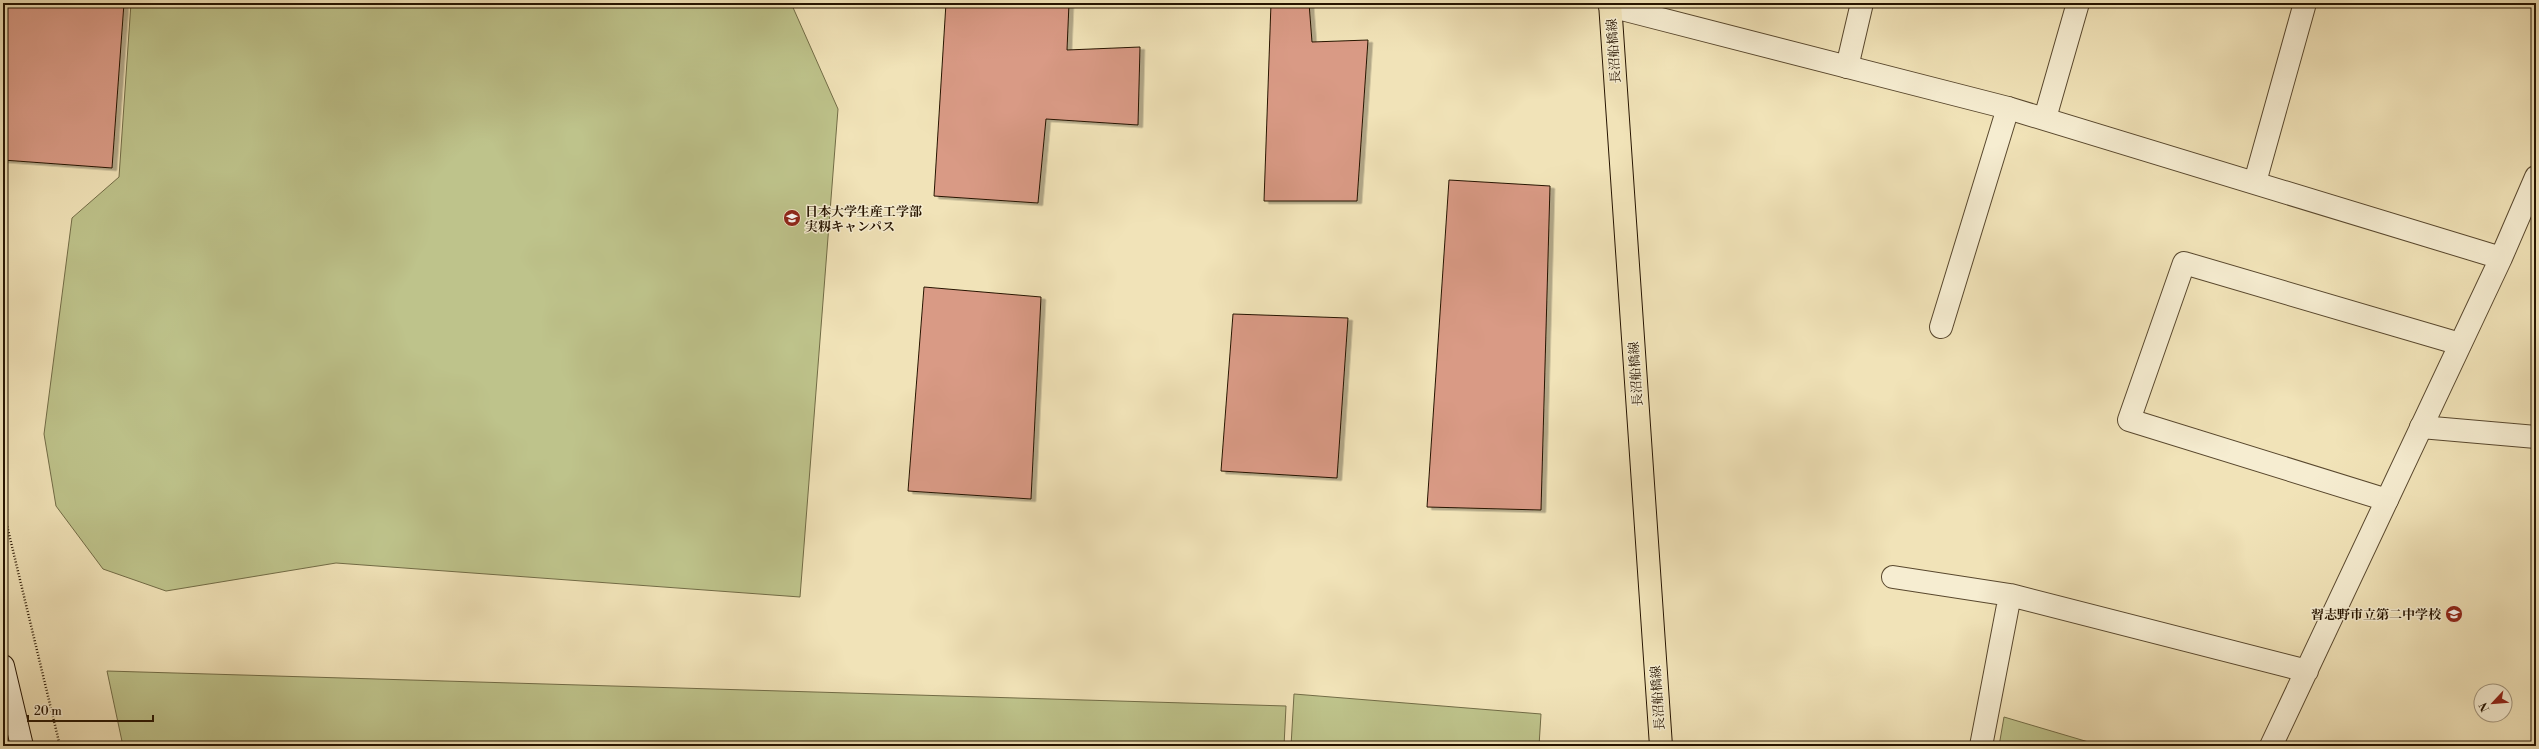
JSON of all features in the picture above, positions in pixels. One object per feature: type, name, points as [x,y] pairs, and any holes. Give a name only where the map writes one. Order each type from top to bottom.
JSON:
[{"type":"main road","name":"長沼船橋線","points":[[1610,4],[1661,746]]},
{"type":"street","points":[[1847,67],[1862,3]]},
{"type":"street","points":[[2044,118],[2078,3]]},
{"type":"street","points":[[2255,182],[2305,3]]},
{"type":"street","points":[[1610,4],[2044,118],[2501,258]]},
{"type":"street","points":[[1941,327],[2008,108]]},
{"type":"street","points":[[2272,746],[2501,258],[2536,177]]},
{"type":"street","points":[[2387,500],[2129,420],[2184,263],[2460,344]]},
{"type":"street","points":[[2421,427],[2536,437]]},
{"type":"street","points":[[1893,577],[2010,595],[2307,671]]},
{"type":"street","points":[[1981,746],[2010,595]]},
{"type":"street","points":[[3,666],[22,746]]},
{"type":"path","points":[[3,509],[60,746]]},
{"type":"green space","points":[[131,3],[791,3],[838,109],[800,597],[336,563],[166,591],[103,569],[56,506],[44,434],[72,218],[119,177]]},
{"type":"green space","points":[[107,671],[1286,706],[1284,746],[123,746]]},
{"type":"green space","points":[[1294,694],[1541,714],[1539,746],[1291,746]]},
{"type":"green space","points":[[2004,717],[2102,746],[1999,746]]},
{"type":"water","points":[[2536,578],[2536,661],[2532,661]]},
{"type":"building","points":[[3,3],[124,3],[112,168],[3,160]]},
{"type":"building","points":[[946,3],[1069,3],[1067,50],[1140,47],[1138,125],[1046,119],[1038,203],[934,196]]},
{"type":"building","points":[[1271,3],[1309,3],[1312,42],[1368,40],[1357,201],[1264,201]]},
{"type":"building","points":[[1449,180],[1550,186],[1541,510],[1427,507]]},
{"type":"building","points":[[924,287],[1041,297],[1031,499],[908,491]]},
{"type":"building","points":[[1233,314],[1348,318],[1337,478],[1221,471]]},
{"type":"place","name":"日本大学生産工学部 実籾キャンパス","points":[[792,218]]},
{"type":"place","name":"習志野市立第二中学校","points":[[2454,614]]}]
